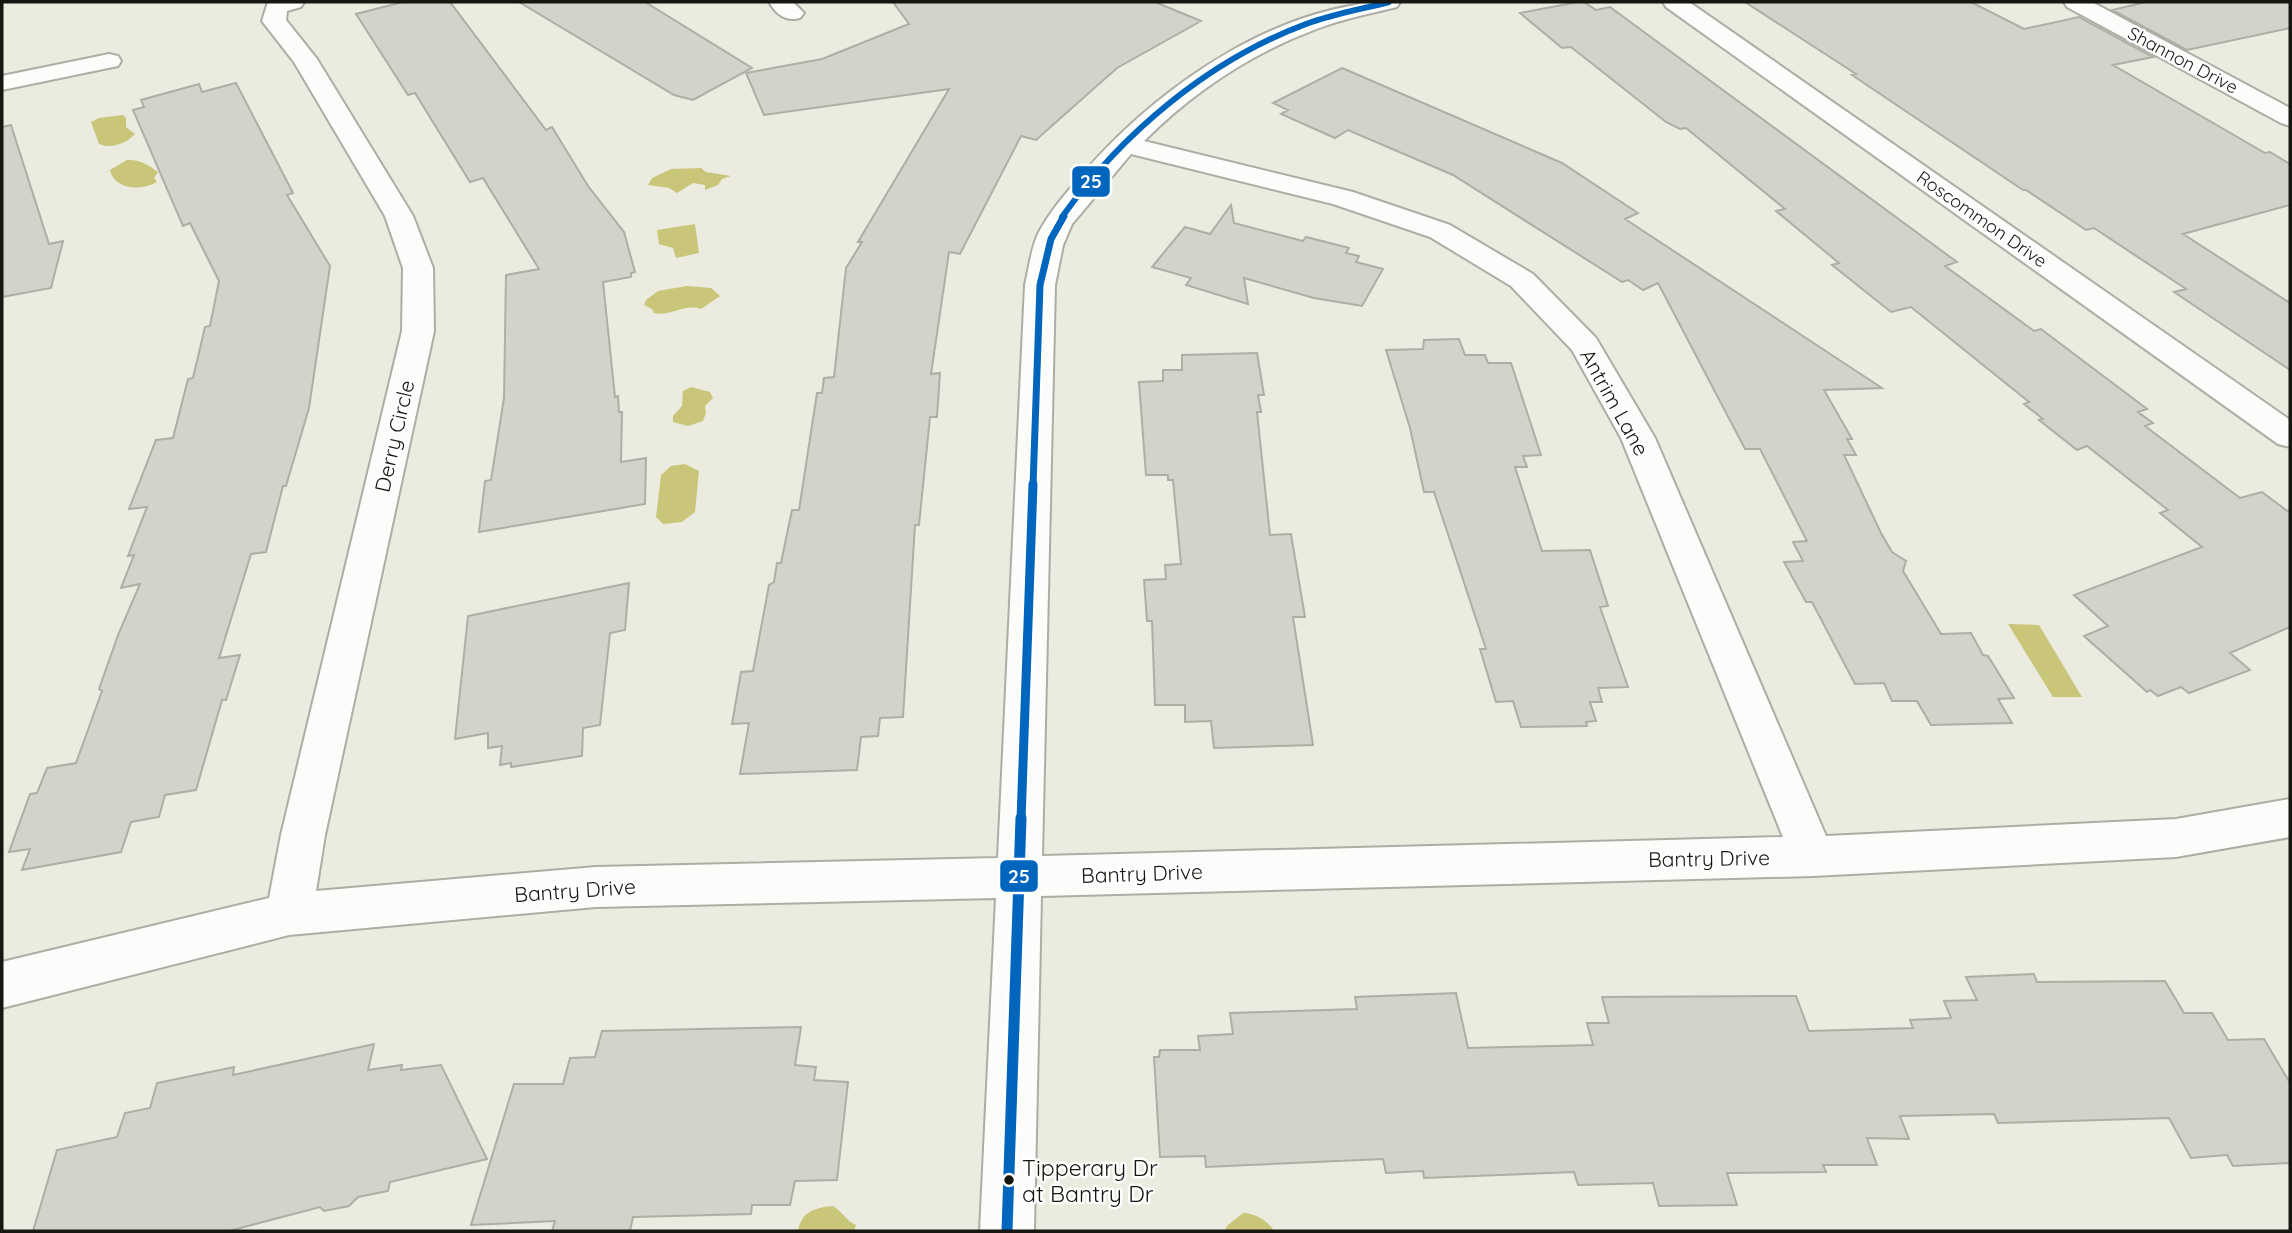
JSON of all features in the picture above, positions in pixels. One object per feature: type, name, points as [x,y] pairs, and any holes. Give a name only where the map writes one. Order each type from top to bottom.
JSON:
[{"type":"street","name":"Derry Circle","points":[[289,914],[303,835],[418,331],[418,268],[399,216],[305,59],[274,22],[276,8],[293,2]]},
{"type":"street","points":[[1007,1231],[1040,285],[1053,234],[1080,194],[1124,145],[1158,110],[1207,74],[1262,44],[1297,15],[1389,2]]},
{"type":"street","name":"Roscommon Drive","points":[[1674,2],[2290,436]]},
{"type":"street","name":"Shannon Drive","points":[[2075,2],[2290,118]]},
{"type":"street","points":[[2,83],[109,61]]},
{"type":"street","name":"Antrim Lane","points":[[1124,145],[1343,198],[1440,231],[1522,280],[1585,345],[1638,438],[1813,856]]},
{"type":"street","name":"Bantry Drive","points":[[2,985],[289,914],[596,887],[1813,856],[2176,838],[2290,818]]},
{"type":"shaded area","points":[[123,115],[126,118],[126,127],[135,134],[118,145],[99,144],[91,122],[99,118]]},
{"type":"shaded area","points":[[127,160],[155,169],[158,172],[154,178],[157,182],[144,187],[129,187],[117,182],[110,170]]},
{"type":"shaded area","points":[[701,168],[706,172],[731,176],[705,190],[705,185],[693,183],[677,193],[669,188],[648,185],[652,178],[671,169]]},
{"type":"shaded area","points":[[695,224],[699,253],[676,258],[673,248],[659,244],[657,230]]},
{"type":"shaded area","points":[[687,286],[711,288],[720,296],[701,309],[688,308],[660,314],[644,305],[646,300],[658,291]]},
{"type":"shaded area","points":[[691,387],[710,392],[713,398],[705,406],[703,421],[688,426],[673,422],[673,416],[682,406],[683,391]]},
{"type":"shaded area","points":[[685,464],[699,471],[695,512],[682,522],[663,524],[656,517],[661,475],[671,466]]},
{"type":"shaded area","points":[[2008,624],[2039,625],[2082,697],[2053,697]]},
{"type":"shaded area","points":[[833,1206],[856,1225],[854,1231],[798,1231],[802,1219],[810,1212]]},
{"type":"shaded area","points":[[1243,1213],[1261,1218],[1274,1231],[1224,1231]]},
{"type":"building","points":[[403,2],[450,2],[546,130],[552,127],[588,186],[624,232],[635,272],[631,273],[631,277],[603,282],[615,397],[618,396],[619,412],[622,412],[621,462],[646,458],[645,504],[479,532],[485,481],[491,480],[504,398],[506,275],[539,269],[483,178],[470,182],[415,93],[408,95],[356,14]]},
{"type":"building","points":[[519,2],[645,2],[752,68],[693,100],[674,95]]},
{"type":"building","points":[[893,2],[1155,2],[1201,21],[1117,68],[1036,140],[1021,136],[960,254],[949,252],[931,374],[940,373],[937,417],[930,417],[919,525],[915,525],[903,717],[880,718],[878,736],[861,737],[857,770],[740,774],[749,723],[732,724],[741,672],[753,671],[769,585],[774,582],[777,563],[781,563],[792,510],[799,510],[817,393],[822,393],[824,378],[834,377],[846,268],[862,242],[858,242],[949,89],[764,115],[746,73],[822,59],[909,24]]},
{"type":"building","points":[[1584,2],[1596,10],[1610,7],[1957,262],[1945,266],[2034,331],[2041,329],[2147,409],[2138,412],[2153,423],[2145,426],[2240,498],[2262,492],[2290,513],[2290,627],[2230,653],[2250,670],[2189,693],[2181,687],[2158,696],[2150,690],[2147,692],[2084,636],[2108,626],[2074,595],[2202,547],[2160,513],[2168,510],[2087,446],[2077,450],[2039,420],[2043,419],[2024,404],[2029,402],[1911,307],[1891,312],[1832,265],[1839,263],[1776,211],[1785,209],[1686,128],[1680,129],[1666,122],[1571,47],[1562,48],[1520,13]]},
{"type":"building","points":[[1745,2],[1971,2],[2024,29],[2079,17],[2153,57],[2113,65],[2265,153],[2270,152],[2290,164],[2290,205],[2183,234],[2290,303],[2290,370],[2174,292],[2186,289],[2094,228],[2086,230],[2023,190],[1852,75],[1856,74]]},
{"type":"building","points":[[2146,2],[2290,2],[2290,28],[2187,50],[2112,10]]},
{"type":"building","points":[[1342,68],[1562,163],[1638,213],[1625,219],[1882,388],[1824,390],[1852,439],[1847,439],[1856,455],[1844,455],[1881,533],[1892,552],[1906,561],[1903,571],[1941,634],[1971,633],[1983,655],[1988,656],[2014,698],[1998,699],[2012,723],[1931,725],[1917,701],[1892,701],[1884,683],[1855,684],[1812,602],[1806,602],[1784,562],[1803,561],[1793,542],[1807,541],[1760,449],[1745,449],[1658,283],[1643,290],[1628,280],[1622,282],[1453,175],[1348,130],[1335,138],[1281,114],[1288,110],[1273,103]]},
{"type":"building","points":[[236,83],[293,193],[287,195],[330,266],[309,408],[286,486],[283,486],[266,552],[251,554],[219,658],[240,655],[226,700],[222,700],[196,790],[165,795],[159,817],[131,822],[121,852],[22,870],[30,849],[9,852],[30,794],[37,793],[47,768],[76,763],[102,691],[99,689],[118,635],[140,584],[121,588],[134,555],[128,556],[147,507],[129,509],[156,440],[173,438],[188,379],[193,378],[205,327],[210,326],[219,281],[190,223],[183,226],[133,110],[144,107],[141,100],[199,84],[202,92]]},
{"type":"building","points":[[11,125],[49,244],[63,241],[51,288],[2,297],[2,127]]},
{"type":"building","points":[[1231,205],[1234,223],[1303,241],[1306,237],[1349,248],[1346,253],[1359,256],[1356,262],[1383,269],[1362,306],[1314,298],[1244,278],[1248,304],[1186,285],[1191,278],[1152,267],[1185,227],[1210,234]]},
{"type":"building","points":[[1459,339],[1465,355],[1485,355],[1488,363],[1511,363],[1541,455],[1523,456],[1527,467],[1515,467],[1542,551],[1590,550],[1608,606],[1600,607],[1628,687],[1598,688],[1602,702],[1590,702],[1596,721],[1586,722],[1587,726],[1521,727],[1513,701],[1496,702],[1480,649],[1486,649],[1434,492],[1424,492],[1410,428],[1386,350],[1423,349],[1424,340]]},
{"type":"building","points":[[1257,353],[1264,395],[1258,395],[1261,412],[1257,412],[1270,535],[1291,534],[1305,617],[1293,617],[1313,745],[1214,748],[1211,721],[1185,722],[1185,705],[1155,705],[1152,621],[1147,621],[1144,580],[1166,579],[1165,565],[1181,564],[1173,480],[1168,480],[1168,475],[1146,475],[1139,382],[1163,381],[1163,370],[1182,370],[1182,355]]},
{"type":"building","points":[[629,583],[625,630],[610,633],[600,725],[583,728],[582,756],[511,767],[511,763],[500,765],[502,746],[488,748],[488,733],[455,739],[468,616]]},
{"type":"building","points":[[2034,974],[2037,982],[2165,981],[2184,1013],[2212,1013],[2228,1040],[2264,1039],[2290,1083],[2290,1163],[2233,1166],[2227,1155],[2191,1158],[2169,1118],[1998,1123],[1994,1114],[1900,1116],[1909,1139],[1867,1138],[1877,1165],[1823,1165],[1826,1172],[1727,1173],[1737,1205],[1659,1206],[1653,1183],[1578,1185],[1574,1172],[1424,1178],[1423,1171],[1386,1173],[1383,1159],[1206,1167],[1205,1156],[1160,1157],[1154,1057],[1159,1057],[1160,1050],[1200,1050],[1198,1036],[1233,1034],[1230,1013],[1357,1009],[1355,997],[1456,993],[1468,1048],[1593,1045],[1587,1023],[1609,1023],[1602,997],[1796,996],[1809,1031],[1913,1028],[1910,1020],[1951,1018],[1944,1001],[1977,1000],[1966,977]]},
{"type":"building","points":[[801,1027],[795,1065],[816,1067],[814,1080],[848,1082],[837,1180],[795,1181],[790,1205],[752,1205],[751,1214],[633,1217],[630,1231],[552,1231],[555,1221],[471,1225],[514,1084],[563,1084],[570,1058],[595,1057],[602,1031]]},
{"type":"building","points":[[374,1044],[368,1070],[402,1065],[401,1070],[441,1065],[487,1159],[390,1182],[388,1191],[358,1197],[349,1206],[324,1211],[320,1207],[229,1231],[33,1231],[57,1150],[117,1137],[125,1113],[150,1108],[157,1083],[234,1067],[233,1075]]},
{"type":"transit line","name":"25","points":[[1007,1231],[1040,285],[1049,245],[1063,216],[1101,170],[1146,124],[1195,84],[1221,66],[1277,36],[1307,24],[1389,2]]},
{"type":"place","name":"Tipperary Dr at Bantry Dr","points":[[1009,1180]]}]
